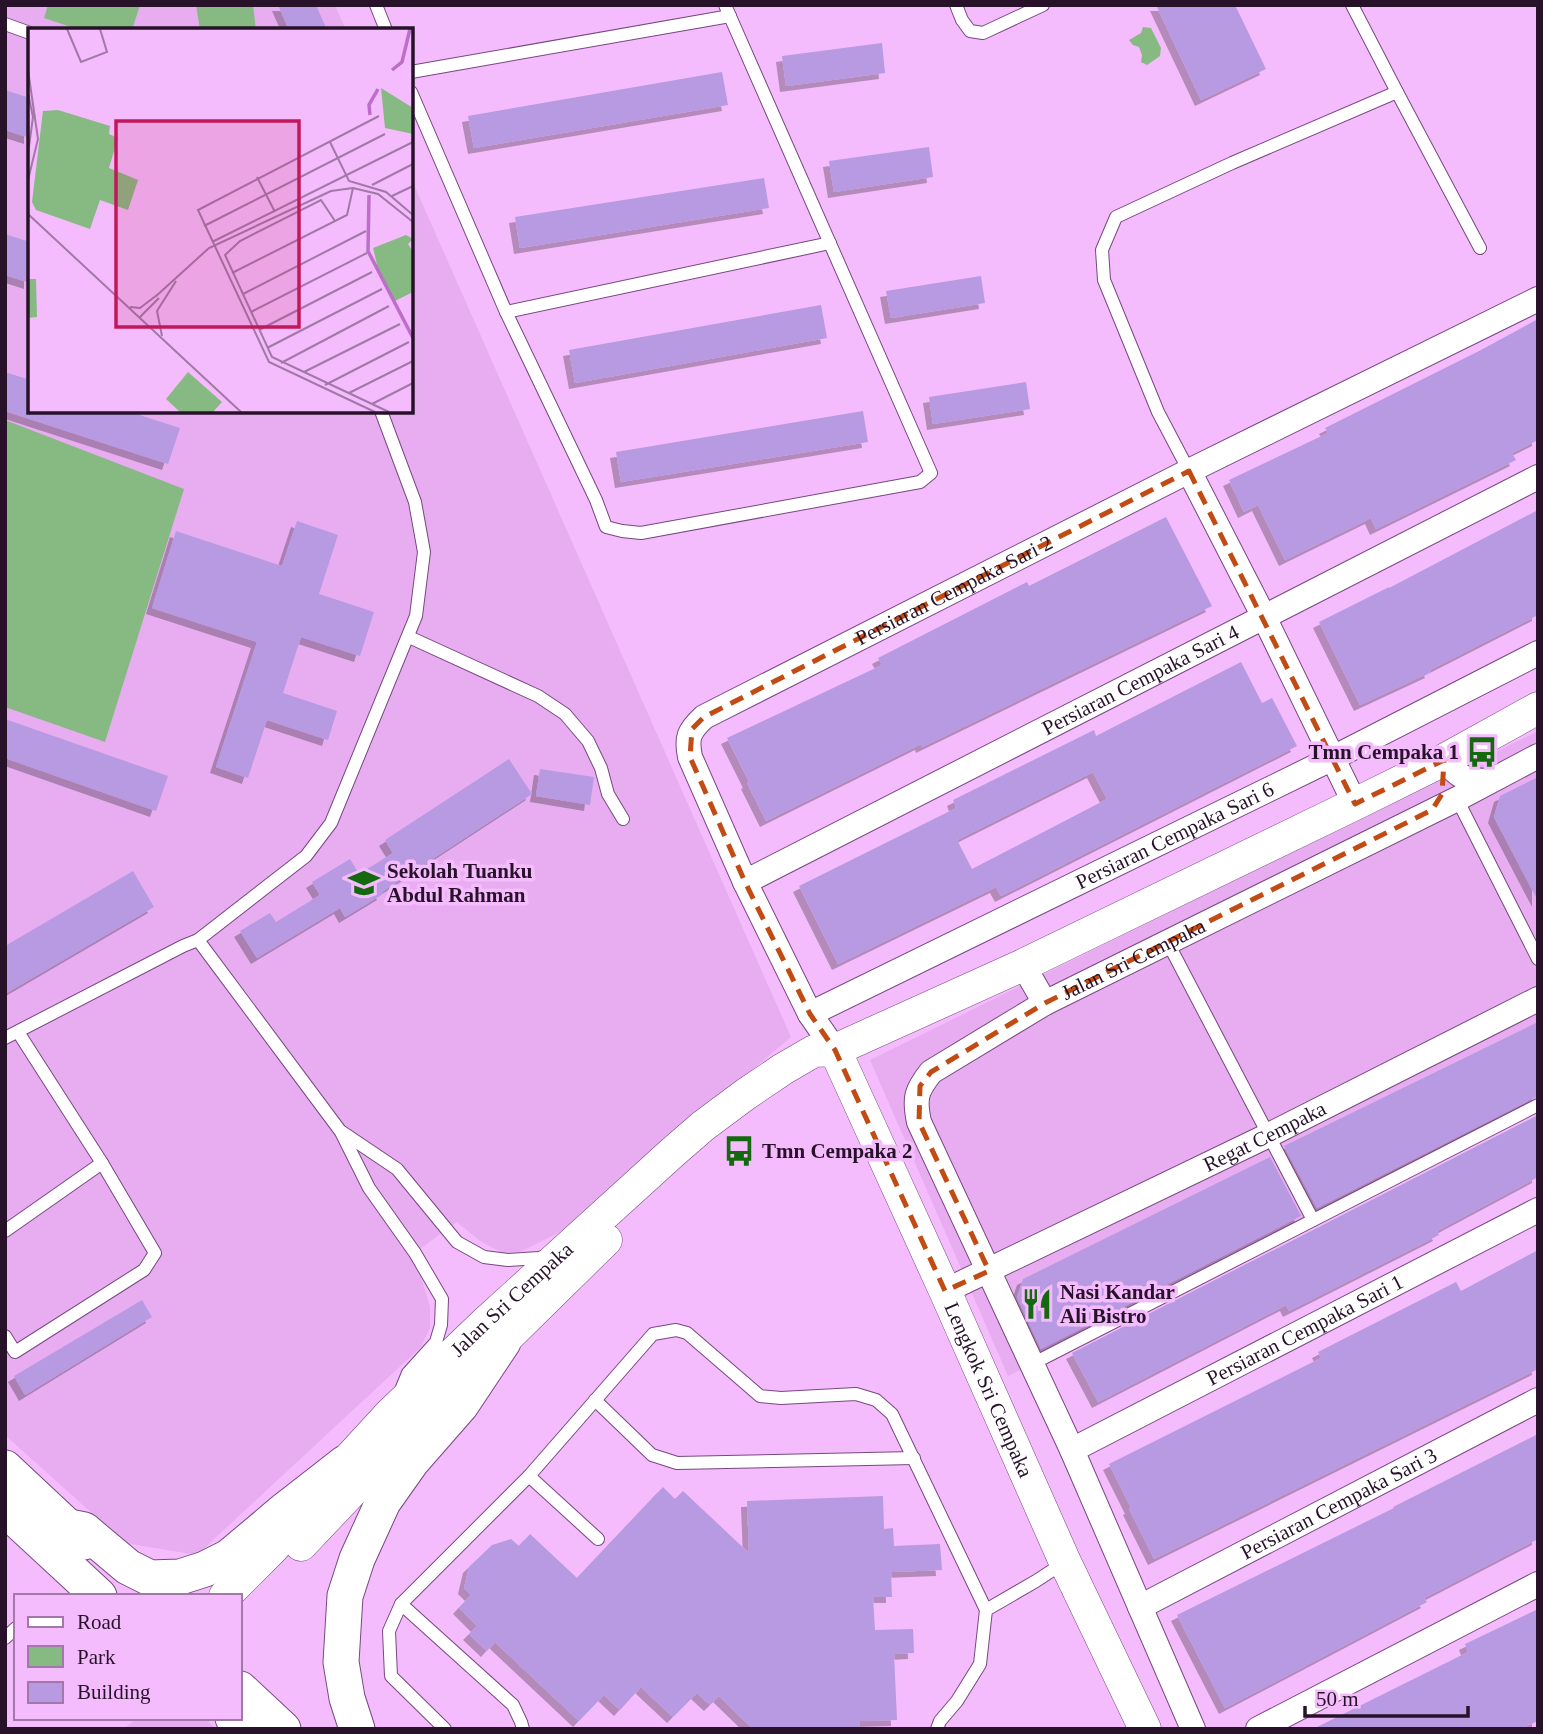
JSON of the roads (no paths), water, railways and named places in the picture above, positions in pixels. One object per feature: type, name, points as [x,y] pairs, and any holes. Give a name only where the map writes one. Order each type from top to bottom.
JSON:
[{"type":"main road","points":[[357,1729],[347,1698],[341,1662],[345,1596],[357,1559],[383,1502],[412,1461],[461,1405],[503,1342]]},
{"type":"main road","points":[[69,1527],[84,1530],[128,1567],[150,1578],[180,1577],[229,1557],[345,1463]]},
{"type":"main road","points":[[5,1468],[138,1594]]},
{"type":"main road","points":[[5,1509],[97,1594]]},
{"type":"main road","points":[[242,1691],[283,1729]]},
{"type":"street","name":"Persiaran Cempaka Sari 2","points":[[835,1050],[810,1014],[745,882],[690,757],[687,742],[692,729],[704,717],[1189,471],[1538,299]]},
{"type":"street","points":[[1189,471],[1355,804]]},
{"type":"street","name":"Persiaran Cempaka Sari 4","points":[[745,882],[1538,477]]},
{"type":"street","name":"Persiaran Cempaka Sari 6","points":[[810,1014],[1332,758],[1538,653]]},
{"type":"street","name":"Jalan Sri Cempaka","points":[[227,1594],[273,1548],[389,1415],[486,1322],[683,1143],[746,1094],[814,1051],[835,1050],[1023,965],[1444,760],[1538,708]]},
{"type":"street","name":"Jalan Sri Cempaka","points":[[989,1271],[919,1122],[915,1104],[920,1086],[931,1072],[1045,1003],[1457,799],[1538,756]]},
{"type":"street","points":[[1444,760],[1468,780],[1488,781]]},
{"type":"street","points":[[1432,810],[1442,794],[1444,760]]},
{"type":"street","points":[[1023,965],[1045,1003]]},
{"type":"street","name":"Regat Cempaka","points":[[945,1292],[1269,1135],[1538,999]]},
{"type":"street","name":"Jalan Sri Cempaka","points":[[242,1609],[373,1469],[641,1204],[724,1132],[765,1101],[827,1063],[835,1050]]},
{"type":"street","name":"Lengkok Sri Cempaka","points":[[835,1050],[1065,1562],[1145,1729]]},
{"type":"street","name":"Persiaran Cempaka Sari 1","points":[[1072,1450],[1538,1210]]},
{"type":"street","points":[[989,1271],[1072,1450],[1193,1729]]},
{"type":"street","name":"Persiaran Cempaka Sari 3","points":[[1140,1607],[1538,1400]]},
{"type":"street","points":[[1258,1729],[1538,1584]]},
{"type":"lane","points":[[376,5],[385,28]]},
{"type":"lane","points":[[956,5],[970,31],[982,33],[1043,5]]},
{"type":"lane","points":[[1352,5],[1480,248]]},
{"type":"lane","points":[[413,72],[728,11],[932,473],[920,482],[641,533],[606,527],[596,500],[506,312],[413,97]]},
{"type":"lane","points":[[5,24],[28,32]]},
{"type":"lane","points":[[1189,471],[1158,412],[1104,280],[1102,250],[1116,217],[1232,163],[1397,92]]},
{"type":"lane","points":[[506,312],[831,243]]},
{"type":"lane","points":[[5,1336],[15,1352],[144,1270],[155,1253],[102,1163],[11,1035],[198,940],[306,856],[331,823],[409,637],[416,616],[424,552],[415,502],[382,413]]},
{"type":"lane","points":[[409,637],[538,696],[565,715],[588,741],[601,768],[608,794],[623,819]]},
{"type":"lane","points":[[1457,799],[1538,959]]},
{"type":"lane","points":[[198,940],[341,1132],[369,1188],[415,1253],[442,1299],[441,1325],[436,1342],[408,1374],[389,1415]]},
{"type":"lane","points":[[1168,943],[1313,1220]]},
{"type":"lane","points":[[1032,1364],[1538,1105]]},
{"type":"lane","points":[[341,1132],[397,1169],[457,1242],[484,1257],[508,1260],[539,1258],[567,1248]]},
{"type":"lane","points":[[5,1231],[102,1163]]},
{"type":"lane","points":[[445,1729],[391,1676],[389,1631],[401,1604],[529,1476],[653,1334],[676,1330],[687,1333],[760,1396],[781,1398],[856,1394],[876,1400],[892,1414],[986,1609],[980,1664],[937,1729]]},
{"type":"lane","points":[[596,1400],[652,1455],[677,1463],[914,1458]]},
{"type":"lane","points":[[529,1476],[598,1539]]},
{"type":"lane","points":[[986,1609],[1065,1562]]},
{"type":"lane","points":[[401,1604],[513,1705],[523,1729]]},
{"type":"place","name":"Tmn Cempaka 1","points":[[1482,752]]},
{"type":"place","name":"Sekolah Tuanku Abdul Rahman","points":[[364,883]]},
{"type":"place","name":"Tmn Cempaka 2","points":[[739,1151]]},
{"type":"place","name":"Nasi Kandar Ali Bistro","points":[[1037,1304]]}]
